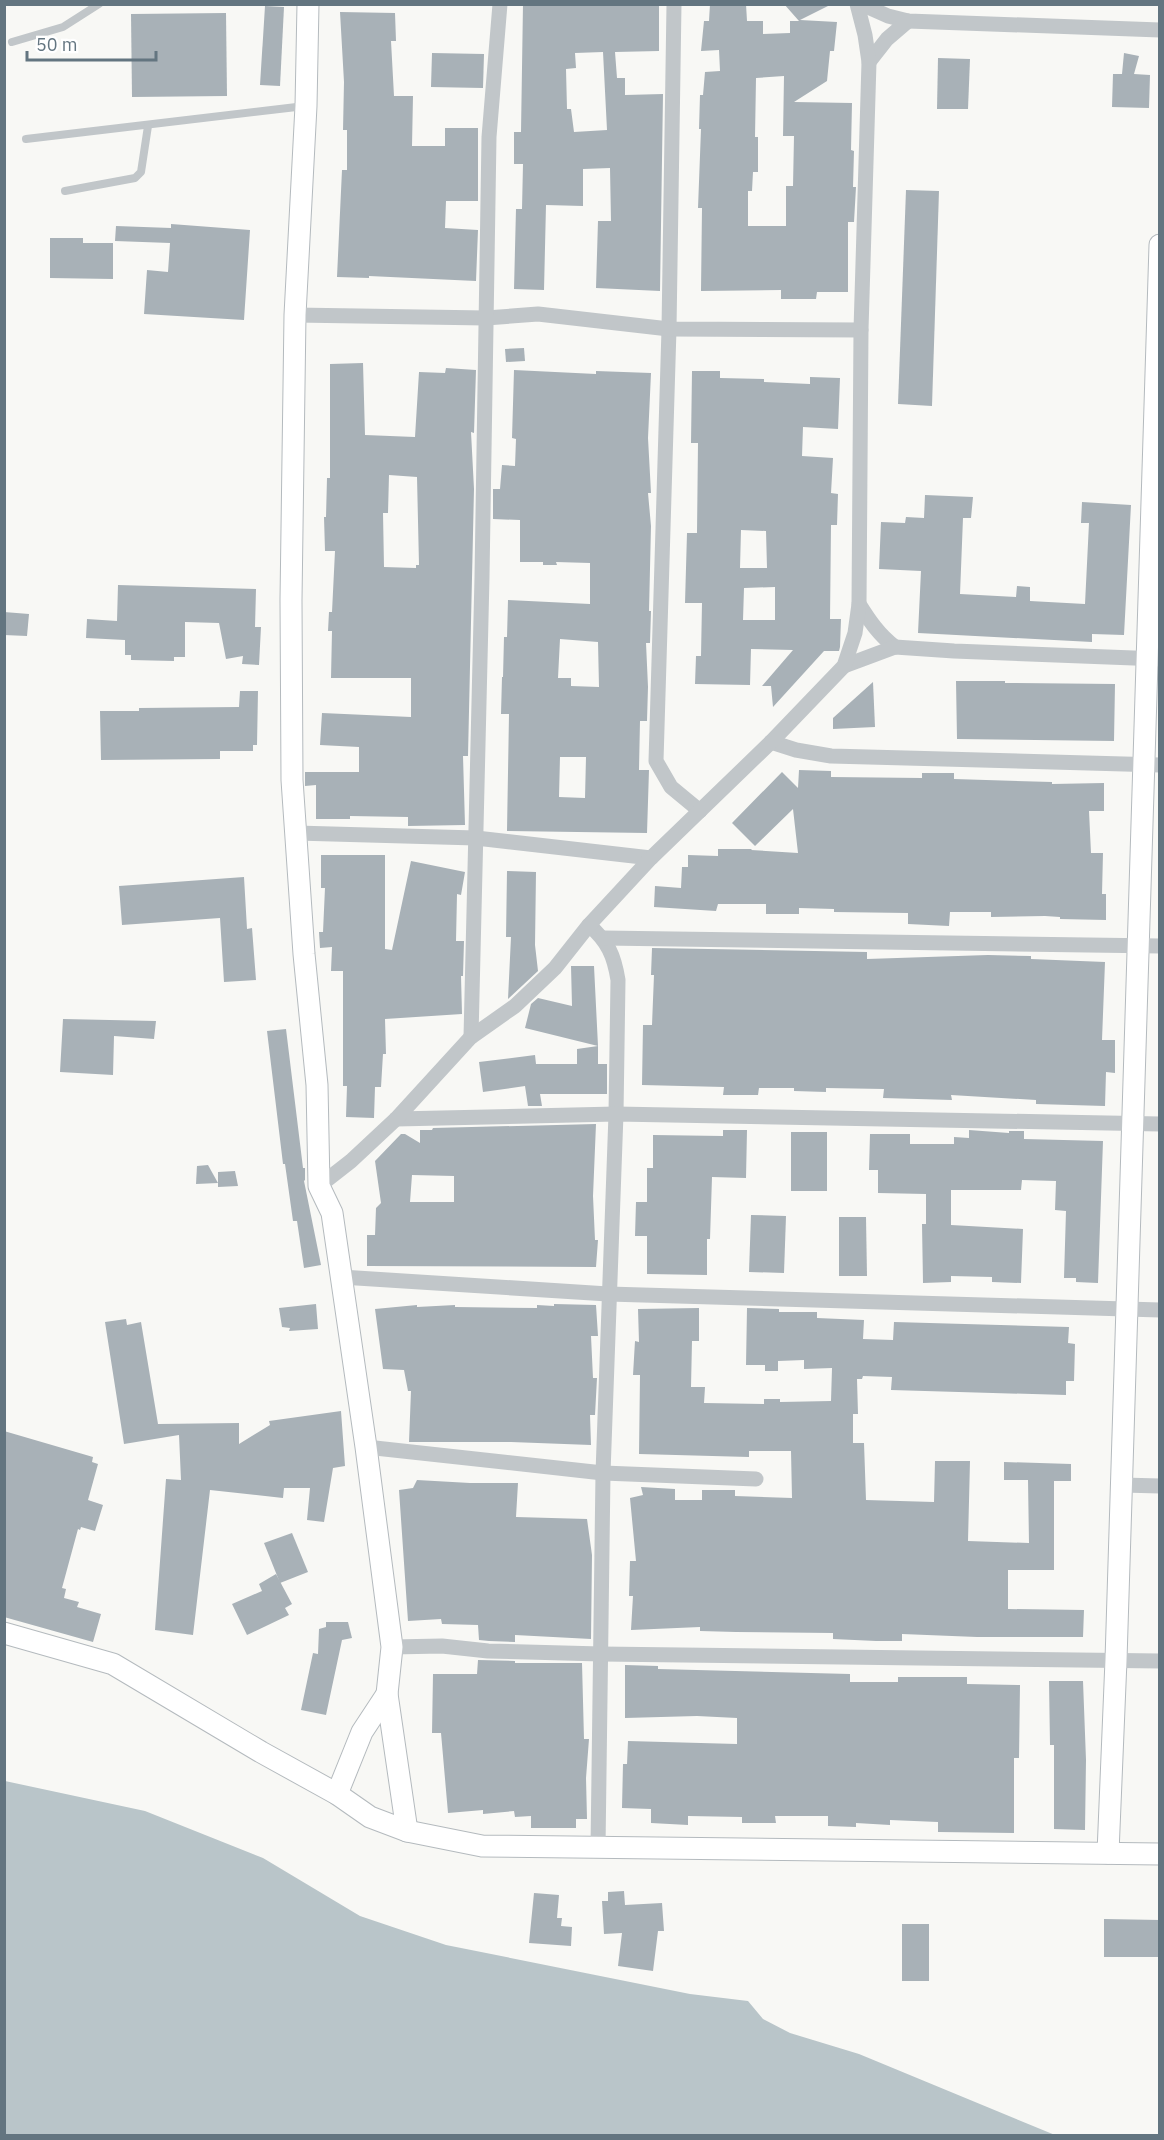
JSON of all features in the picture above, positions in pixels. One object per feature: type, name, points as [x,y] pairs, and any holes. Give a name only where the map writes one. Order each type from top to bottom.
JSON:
[{"type":"street","points":[[308,4],[306,105],[295,315],[291,611],[292,780],[304,954],[317,1085],[319,1186],[333,1213],[366,1447],[392,1647],[387,1694],[407,1831]]},
{"type":"street","points":[[471,1038],[489,137],[500,4]]},
{"type":"street","points":[[674,4],[669,329],[656,761],[671,787],[700,811]]},
{"type":"street","points":[[859,4],[888,16],[908,21],[1160,30]]},
{"type":"street","points":[[319,1186],[351,1161],[396,1119],[471,1038],[515,1006],[555,968],[589,925],[651,858],[771,742],[844,666],[855,633],[859,604],[861,330],[869,62],[859,4]]},
{"type":"street","points":[[869,62],[887,39],[908,21]]},
{"type":"street","points":[[1108,1853],[1122,1485],[1137,945],[1151,764],[1160,245]]},
{"type":"street","points":[[295,315],[486,318],[538,314],[669,329],[861,330]]},
{"type":"street","points":[[859,604],[884,639],[895,647]]},
{"type":"street","points":[[844,666],[895,647],[1153,658]]},
{"type":"street","points":[[771,742],[796,750],[831,756],[1151,764]]},
{"type":"street","points":[[296,833],[476,838],[651,858]]},
{"type":"street","points":[[589,925],[603,938],[615,960],[618,980],[616,1114],[603,1473],[598,1848]]},
{"type":"street","points":[[603,938],[1160,946]]},
{"type":"street","points":[[396,1119],[616,1114],[1160,1124]]},
{"type":"street","points":[[341,1277],[608,1294],[1160,1310]]},
{"type":"street","points":[[366,1447],[603,1473],[756,1479]]},
{"type":"street","points":[[1122,1485],[1160,1486]]},
{"type":"street","points":[[4,1633],[113,1664],[261,1752],[337,1794],[370,1816],[407,1831],[482,1846],[1160,1854]]},
{"type":"street","points":[[392,1647],[442,1646],[488,1651],[601,1654],[1160,1661]]},
{"type":"street","points":[[337,1794],[362,1732],[387,1694]]},
{"type":"lane","points":[[12,42],[63,27],[99,4]]},
{"type":"lane","points":[[26,139],[148,126],[306,105]]},
{"type":"lane","points":[[65,191],[135,178],[141,172],[148,126]]},
{"type":"shaded area","points":[[5,1781],[145,1811],[263,1858],[360,1916],[446,1945],[690,1994],[748,2001],[763,2019],[790,2033],[859,2054],[1055,2135],[5,2135]]},
{"type":"building","points":[[523,4],[659,4],[659,51],[615,52],[617,78],[625,78],[625,95],[663,94],[660,291],[596,288],[598,221],[611,221],[610,168],[583,169],[583,206],[546,205],[544,290],[514,289],[516,209],[522,209],[523,164],[514,164],[514,132],[521,132]],"holes":[[[603,52],[607,130],[574,132],[571,109],[567,109],[566,69],[576,68],[575,53]]]},
{"type":"building","points":[[710,4],[746,4],[747,21],[763,21],[763,34],[790,33],[790,21],[799,21],[784,4],[832,4],[800,20],[837,22],[834,51],[830,51],[827,81],[794,102],[852,103],[851,150],[854,151],[853,187],[856,187],[854,222],[848,222],[848,292],[817,292],[816,299],[781,299],[781,290],[701,291],[702,208],[698,208],[700,95],[703,95],[705,72],[720,71],[719,50],[701,51],[704,21],[709,21]],"holes":[[[784,76],[783,136],[794,136],[793,186],[786,186],[786,226],[748,226],[748,191],[752,191],[753,172],[758,172],[758,137],[755,137],[756,78]]]},
{"type":"building","points":[[265,6],[284,7],[280,86],[260,85]]},
{"type":"building","points":[[340,12],[395,13],[396,41],[391,41],[394,96],[413,96],[412,146],[445,146],[445,128],[478,128],[478,201],[446,201],[445,228],[478,230],[476,281],[369,276],[369,278],[337,277],[342,170],[347,170],[347,130],[343,130],[344,82]]},
{"type":"building","points":[[226,13],[227,96],[132,97],[131,14]]},
{"type":"building","points":[[432,53],[484,54],[483,88],[431,87]]},
{"type":"building","points":[[1124,53],[1139,56],[1134,74],[1150,75],[1149,108],[1112,107],[1113,74],[1122,74]]},
{"type":"building","points":[[938,58],[970,59],[968,109],[937,109]]},
{"type":"building","points":[[906,190],[939,191],[932,406],[898,404]]},
{"type":"building","points":[[171,224],[250,230],[244,320],[144,314],[147,270],[168,272],[170,243],[115,241],[116,226],[171,228]]},
{"type":"building","points":[[50,238],[83,238],[83,243],[113,243],[113,279],[50,278]]},
{"type":"building","points":[[524,348],[525,361],[506,362],[505,349]]},
{"type":"building","points":[[363,363],[365,435],[415,437],[419,372],[445,373],[446,368],[476,370],[474,433],[471,432],[474,489],[468,756],[463,756],[465,825],[408,826],[408,817],[350,816],[350,819],[316,819],[316,785],[305,786],[305,772],[359,772],[359,747],[320,745],[322,713],[411,717],[411,678],[331,678],[332,631],[328,631],[329,612],[332,612],[335,551],[325,551],[324,517],[326,517],[327,478],[330,478],[330,364]],"holes":[[[389,475],[417,477],[419,565],[416,565],[416,568],[384,567],[383,513],[388,513]]]},
{"type":"building","points":[[514,370],[596,374],[596,371],[651,373],[648,438],[651,493],[648,493],[651,526],[649,611],[651,611],[650,643],[646,643],[647,721],[640,721],[639,770],[649,770],[647,833],[507,831],[509,714],[501,714],[508,600],[590,604],[590,563],[556,562],[557,565],[543,565],[543,562],[520,562],[520,520],[493,519],[493,489],[500,489],[502,465],[515,466],[516,439],[512,438]],"holes":[[[560,639],[598,642],[599,687],[571,686],[571,678],[558,678]],[[560,757],[586,757],[585,798],[559,797]]]},
{"type":"building","points":[[692,371],[720,371],[720,378],[764,379],[764,382],[810,384],[810,377],[840,378],[838,429],[803,427],[802,456],[833,458],[831,493],[838,494],[837,525],[831,525],[830,619],[841,619],[840,647],[839,651],[824,651],[773,707],[771,686],[762,686],[793,650],[751,649],[750,685],[695,684],[696,656],[701,656],[702,603],[685,603],[687,533],[697,533],[698,443],[691,443]],"holes":[[[741,530],[766,531],[767,568],[740,568]],[[775,587],[775,620],[743,620],[744,588]]]},
{"type":"building","points":[[925,495],[973,497],[971,518],[963,518],[960,594],[1016,597],[1017,586],[1030,587],[1030,601],[1085,604],[1089,523],[1081,523],[1082,502],[1131,505],[1124,635],[1092,634],[1092,642],[918,633],[921,571],[879,569],[881,522],[905,523],[906,517],[924,518]]},
{"type":"building","points":[[118,585],[256,589],[255,627],[261,627],[259,665],[242,664],[243,656],[226,659],[219,623],[185,622],[185,657],[174,657],[174,661],[131,660],[131,655],[125,655],[125,640],[86,638],[87,619],[117,621]]},
{"type":"building","points":[[4,612],[29,614],[27,636],[4,635]]},
{"type":"building","points":[[956,681],[1115,684],[1114,741],[957,739]]},
{"type":"building","points":[[873,682],[875,727],[833,729],[833,718]]},
{"type":"building","points":[[240,691],[258,691],[257,745],[253,745],[253,751],[220,751],[220,759],[101,760],[100,711],[139,711],[139,708],[239,707]]},
{"type":"building","points":[[799,770],[831,771],[831,777],[922,778],[922,773],[954,773],[954,779],[1052,782],[1052,784],[1104,783],[1104,811],[1089,811],[1091,853],[1103,853],[1102,894],[1106,894],[1106,920],[1060,919],[1060,917],[1045,916],[991,917],[991,912],[950,912],[949,926],[908,924],[908,913],[834,912],[834,909],[799,908],[799,914],[766,914],[766,904],[718,904],[716,911],[654,907],[655,886],[681,888],[682,867],[688,867],[688,855],[718,856],[718,849],[798,853],[793,809],[755,846],[732,823],[782,772],[798,788]]},
{"type":"building","points":[[321,855],[385,855],[385,949],[392,950],[411,861],[465,872],[461,895],[457,894],[456,941],[464,941],[463,976],[461,976],[462,1014],[385,1019],[386,1054],[383,1054],[381,1087],[375,1087],[374,1118],[346,1117],[347,1086],[343,1086],[343,971],[331,971],[332,947],[320,948],[319,932],[323,932],[325,888],[321,888]]},
{"type":"building","points":[[507,871],[536,872],[535,945],[538,971],[508,999],[511,937],[506,937]]},
{"type":"building","points":[[244,877],[247,929],[252,928],[256,980],[224,982],[220,918],[122,925],[119,886]]},
{"type":"building","points":[[652,948],[867,952],[867,959],[988,955],[1105,962],[1102,1040],[1115,1040],[1115,1073],[1106,1072],[1105,1106],[1036,1104],[1036,1100],[951,1095],[952,1100],[883,1098],[884,1089],[826,1088],[826,1092],[794,1091],[794,1088],[759,1088],[758,1095],[723,1095],[724,1087],[642,1085],[643,1025],[652,1025],[654,975],[651,975]]},
{"type":"building","points":[[571,966],[594,966],[598,1046],[525,1028],[531,1004],[538,998],[572,1006]]},
{"type":"building","points":[[63,1019],[156,1021],[154,1039],[114,1036],[113,1075],[60,1072]]},
{"type":"building","points":[[286,1029],[303,1168],[305,1168],[304,1181],[321,1265],[304,1268],[297,1221],[293,1221],[285,1164],[283,1164],[267,1031]]},
{"type":"building","points":[[598,1046],[598,1064],[607,1064],[607,1094],[540,1094],[542,1106],[528,1106],[525,1086],[483,1092],[479,1062],[535,1055],[536,1064],[577,1064],[577,1049]]},
{"type":"building","points":[[596,1124],[593,1196],[595,1240],[598,1240],[596,1267],[367,1266],[367,1235],[375,1235],[376,1208],[381,1203],[375,1161],[401,1134],[420,1143],[420,1130],[432,1130],[433,1128]],"holes":[[[412,1175],[454,1176],[454,1202],[410,1202]]]},
{"type":"building","points":[[723,1130],[747,1130],[746,1178],[712,1177],[710,1239],[707,1239],[707,1275],[647,1274],[647,1236],[635,1236],[636,1202],[647,1202],[647,1168],[653,1168],[653,1135],[723,1136]]},
{"type":"building","points":[[969,1130],[1009,1133],[1009,1131],[1024,1131],[1024,1139],[1103,1141],[1098,1283],[1076,1282],[1076,1278],[1064,1278],[1066,1211],[1055,1210],[1056,1181],[1022,1180],[1021,1190],[951,1190],[951,1225],[1023,1229],[1021,1283],[992,1282],[992,1277],[951,1276],[951,1282],[923,1283],[922,1224],[926,1224],[926,1194],[878,1193],[878,1170],[869,1170],[870,1134],[910,1134],[910,1144],[954,1144],[954,1137],[969,1138]]},
{"type":"building","points":[[791,1132],[827,1132],[827,1191],[791,1191]]},
{"type":"building","points":[[208,1165],[218,1183],[196,1184],[197,1166]]},
{"type":"building","points":[[235,1171],[238,1186],[218,1187],[218,1172]]},
{"type":"building","points":[[751,1215],[786,1216],[784,1273],[749,1272]]},
{"type":"building","points":[[839,1217],[866,1217],[867,1276],[839,1276]]},
{"type":"building","points":[[316,1304],[318,1329],[289,1331],[290,1328],[282,1327],[279,1308]]},
{"type":"building","points":[[554,1304],[596,1305],[598,1336],[591,1336],[593,1378],[597,1378],[595,1415],[590,1415],[591,1445],[409,1442],[411,1391],[408,1391],[404,1370],[383,1369],[375,1309],[417,1305],[417,1307],[455,1305],[455,1307],[537,1308],[537,1305],[554,1306]]},
{"type":"building","points":[[699,1308],[699,1341],[692,1341],[691,1387],[705,1387],[704,1403],[764,1404],[764,1399],[780,1399],[780,1402],[831,1401],[832,1368],[804,1369],[804,1360],[778,1361],[778,1371],[765,1371],[765,1365],[746,1365],[747,1308],[779,1309],[779,1312],[817,1312],[817,1318],[864,1320],[863,1339],[893,1340],[894,1322],[1069,1327],[1068,1343],[1075,1344],[1074,1381],[1066,1381],[1066,1395],[891,1390],[892,1377],[863,1376],[862,1379],[857,1379],[858,1414],[853,1414],[853,1443],[864,1443],[866,1500],[934,1502],[935,1461],[970,1461],[968,1541],[1029,1543],[1028,1480],[1004,1480],[1004,1462],[1071,1464],[1071,1481],[1054,1481],[1054,1570],[1008,1570],[1008,1609],[1084,1610],[1083,1637],[902,1634],[902,1641],[876,1641],[833,1639],[833,1633],[700,1631],[700,1627],[631,1630],[633,1596],[629,1596],[630,1561],[636,1561],[630,1498],[643,1495],[641,1487],[675,1489],[675,1500],[702,1500],[702,1490],[735,1490],[735,1496],[792,1498],[791,1451],[749,1451],[749,1457],[639,1454],[640,1375],[633,1375],[635,1341],[639,1342],[638,1309]]},
{"type":"building","points":[[126,1319],[127,1325],[141,1322],[158,1424],[239,1423],[239,1444],[270,1425],[269,1421],[341,1411],[345,1466],[333,1468],[324,1522],[307,1520],[310,1488],[284,1488],[283,1498],[210,1490],[193,1635],[155,1630],[166,1479],[181,1480],[179,1435],[124,1444],[105,1322]]},
{"type":"building","points":[[4,1431],[93,1457],[92,1462],[98,1464],[88,1500],[103,1505],[95,1531],[81,1527],[80,1530],[78,1529],[62,1588],[66,1589],[64,1598],[79,1602],[77,1607],[101,1614],[93,1642],[4,1617]]},
{"type":"building","points":[[417,1480],[518,1483],[516,1517],[587,1519],[592,1555],[591,1639],[515,1635],[515,1642],[489,1641],[479,1640],[478,1625],[442,1624],[441,1619],[408,1621],[399,1490],[413,1488]]},
{"type":"building","points":[[292,1533],[308,1572],[280,1583],[264,1543]]},
{"type":"building","points":[[276,1574],[292,1604],[285,1608],[289,1615],[247,1635],[232,1604],[262,1591],[259,1584]]},
{"type":"building","points":[[326,1622],[348,1622],[352,1638],[342,1640],[326,1715],[301,1710],[313,1653],[318,1654],[319,1629],[326,1627]]},
{"type":"building","points":[[478,1660],[515,1661],[515,1663],[582,1663],[584,1739],[589,1739],[586,1778],[587,1819],[576,1819],[576,1828],[531,1828],[531,1816],[515,1817],[514,1811],[483,1814],[483,1810],[448,1813],[441,1733],[432,1733],[433,1674],[477,1674]]},
{"type":"building","points":[[625,1665],[658,1666],[658,1669],[850,1674],[850,1682],[898,1682],[898,1677],[967,1677],[967,1684],[1020,1685],[1019,1758],[1014,1758],[1014,1833],[938,1832],[938,1822],[890,1820],[890,1825],[856,1823],[856,1827],[828,1826],[828,1816],[775,1816],[776,1823],[742,1823],[742,1817],[688,1816],[688,1825],[651,1823],[651,1809],[622,1808],[623,1764],[627,1764],[628,1741],[737,1744],[737,1718],[697,1716],[625,1718]]},
{"type":"building","points":[[1049,1681],[1083,1681],[1086,1760],[1085,1830],[1054,1829],[1054,1745],[1050,1745]]},
{"type":"building","points":[[624,1891],[625,1905],[662,1903],[664,1931],[658,1931],[653,1971],[618,1966],[622,1933],[604,1934],[602,1901],[608,1901],[608,1892]]},
{"type":"building","points":[[534,1893],[559,1895],[557,1918],[562,1918],[561,1926],[572,1927],[571,1946],[529,1943]]},
{"type":"building","points":[[1104,1919],[1160,1920],[1160,1957],[1104,1957]]},
{"type":"building","points":[[902,1924],[929,1924],[929,1981],[902,1981]]}]
